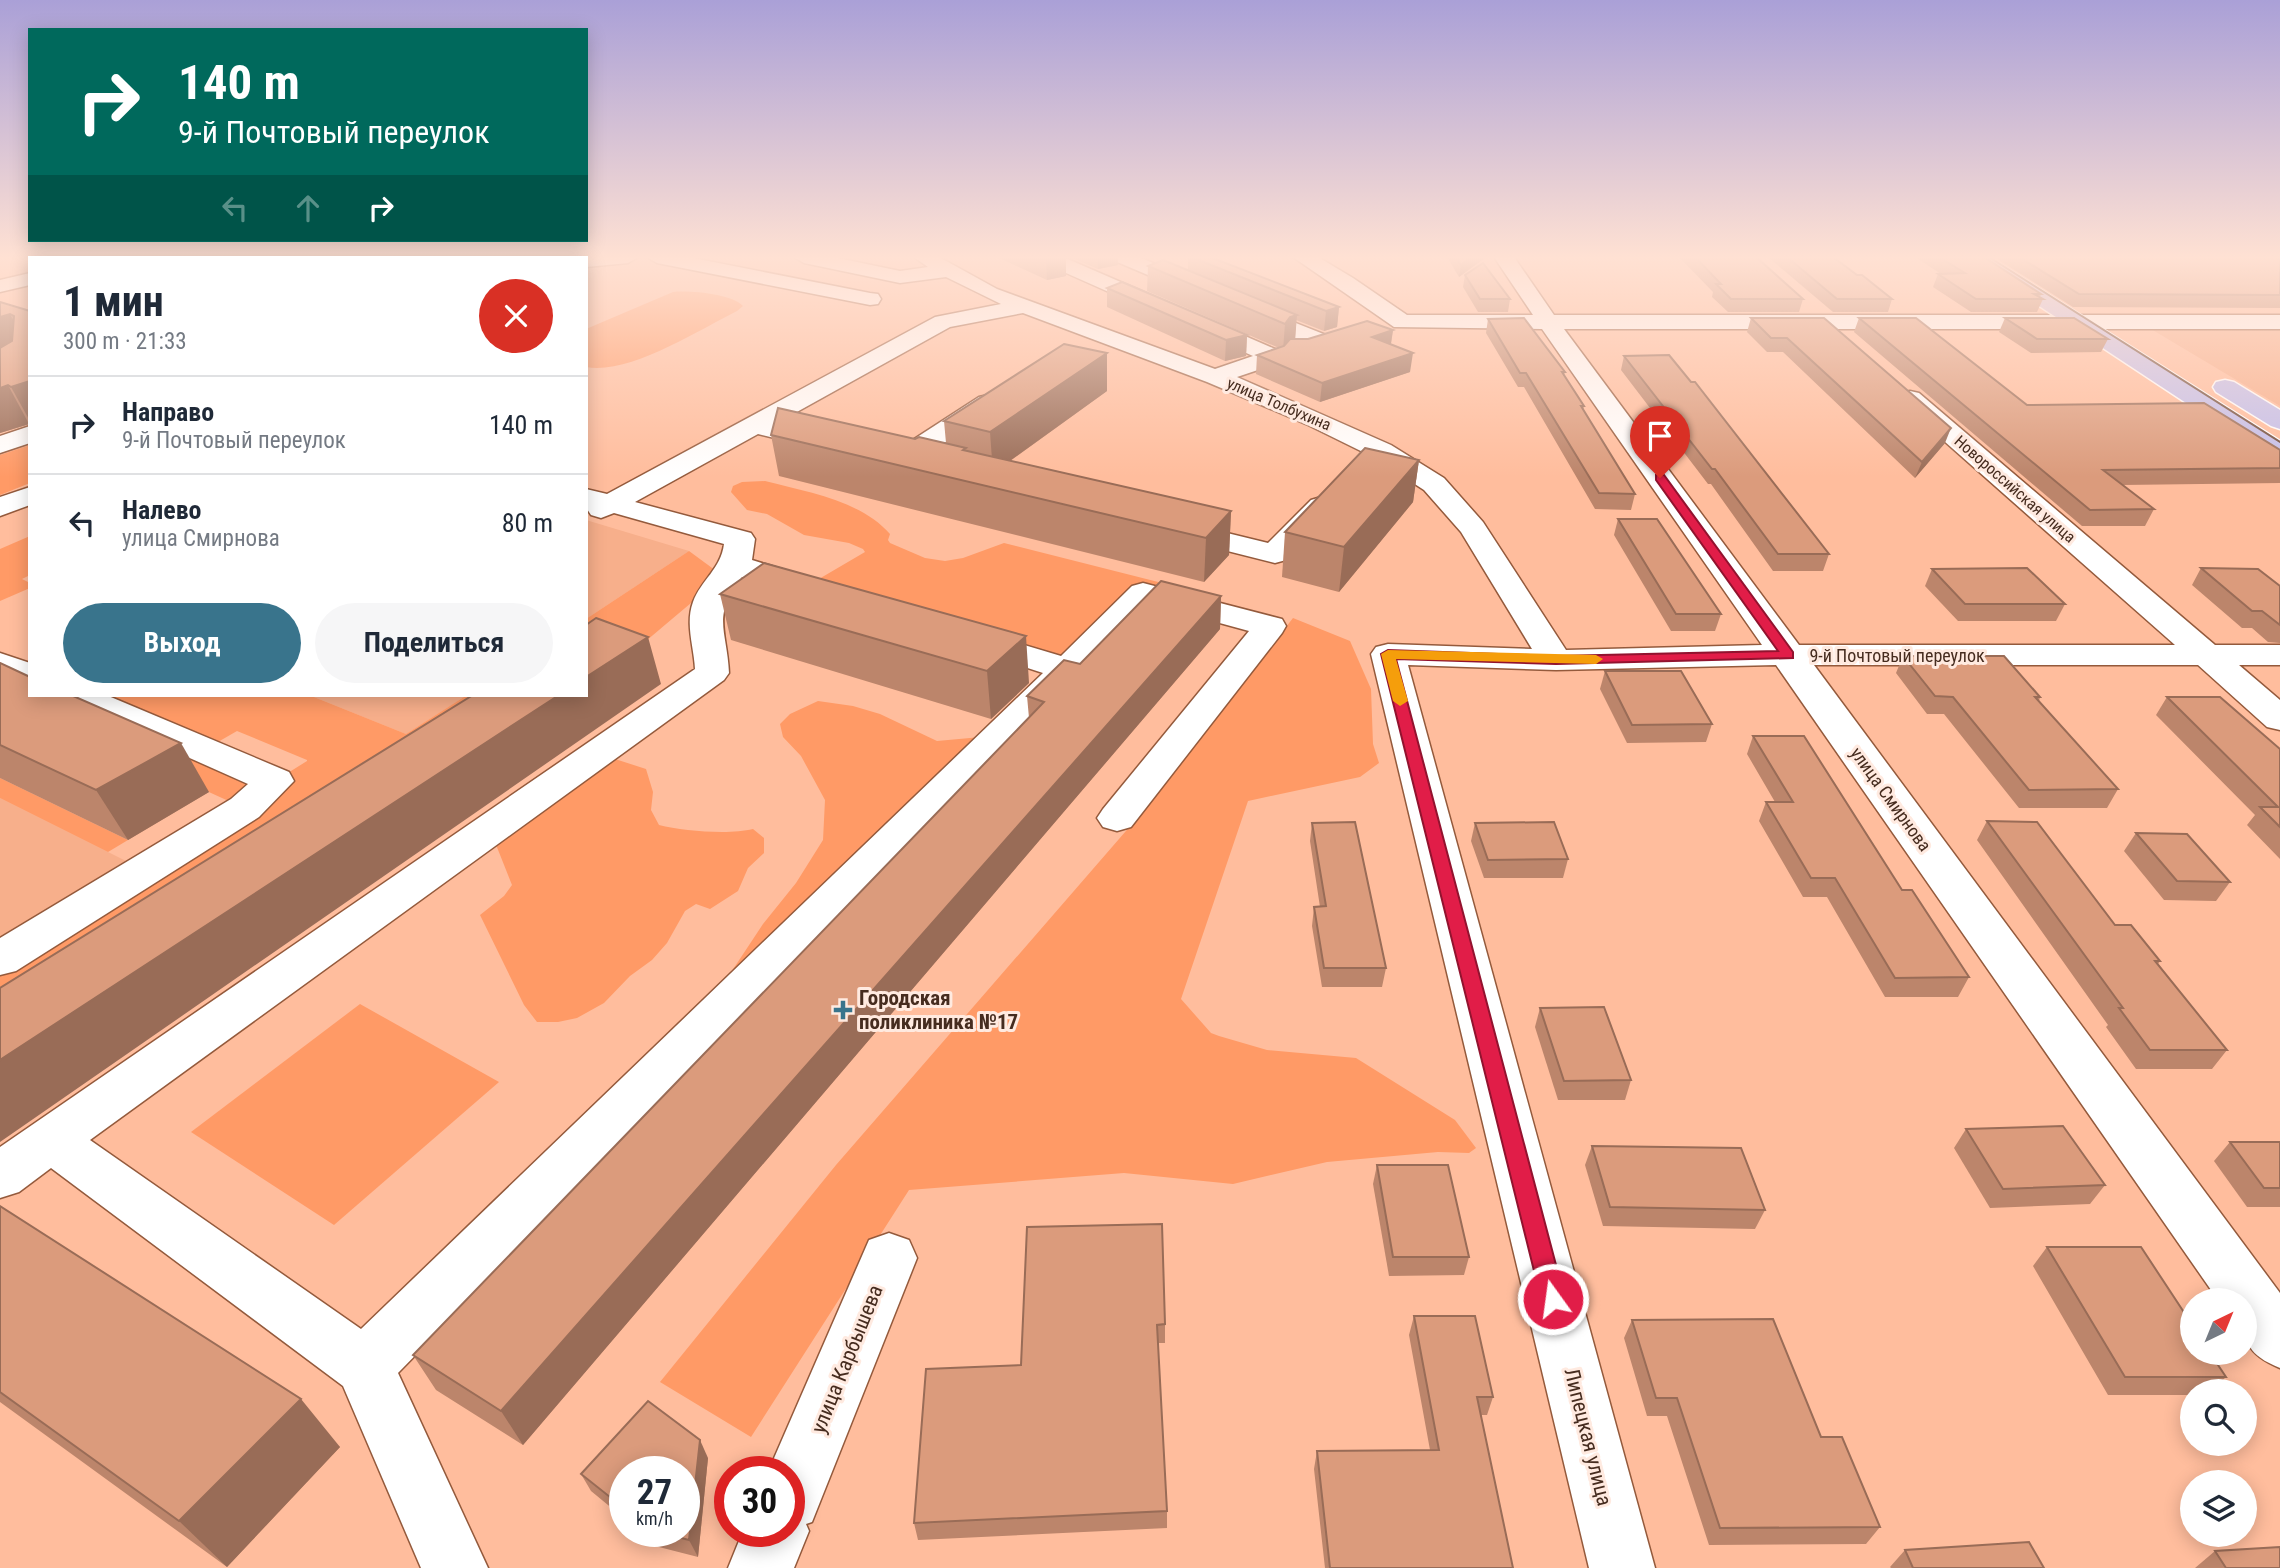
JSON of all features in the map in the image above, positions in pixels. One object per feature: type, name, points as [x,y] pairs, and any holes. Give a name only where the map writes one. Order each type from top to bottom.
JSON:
[{"type":"main road","points":[[2108,330],[2280,453]]},
{"type":"main road","points":[[2131,330],[2155,344]]},
{"type":"main road","points":[[2201,372],[2280,421]]},
{"type":"street","points":[[588,516],[599,500],[754,425],[926,330]]},
{"type":"street","name":"улица Толбухина","points":[[1090,330],[1215,377],[1315,419],[1382,451],[1434,484],[1473,528],[1556,660]]},
{"type":"street","points":[[1213,330],[1274,357]]},
{"type":"street","points":[[1295,330],[1323,342]]},
{"type":"street","name":"улица Смирнова","points":[[1554,330],[2280,1340]]},
{"type":"street","points":[[1833,330],[1852,347]]},
{"type":"street","points":[[1215,377],[1349,334]]},
{"type":"street","name":"Новороссийская улица","points":[[1894,384],[2280,719]]},
{"type":"street","points":[[874,454],[999,395]]},
{"type":"street","points":[[754,425],[941,470]]},
{"type":"street","points":[[0,445],[28,435]]},
{"type":"street","points":[[1155,524],[1275,554],[1332,495]]},
{"type":"street","points":[[0,507],[28,496]]},
{"type":"street","points":[[0,1176],[712,673],[713,655],[706,637],[708,603],[723,576],[735,565],[740,539],[599,500]]},
{"type":"street","points":[[735,565],[842,598]]},
{"type":"street","points":[[364,1366],[1143,593],[1270,626],[1117,818]]},
{"type":"street","points":[[935,627],[1068,669]]},
{"type":"street","name":"9-й Почтовый переулок","points":[[1388,654],[1556,660],[1788,655],[2280,655]]},
{"type":"street","name":"Липецкая улица","points":[[1388,654],[1622,1568]]},
{"type":"street","points":[[0,663],[28,674]]},
{"type":"street","points":[[0,959],[245,808],[275,781],[81,697]]},
{"type":"street","points":[[51,1140],[364,1366],[455,1568]]},
{"type":"street","name":"улица Карбышева","points":[[805,1460],[888,1258]]},
{"type":"street","points":[[761,1568],[770,1547]]},
{"type":"shaded area","points":[[588,330],[701,330],[663,350],[603,368],[588,367]]},
{"type":"shaded area","points":[[2153,330],[2280,330],[2280,406]]},
{"type":"shaded area","points":[[28,446],[28,484],[0,495],[0,455]]},
{"type":"shaded area","points":[[765,481],[848,505],[878,522],[890,534],[890,543],[925,558],[945,561],[963,558],[1004,543],[1174,586],[1108,649],[1017,670],[795,593],[865,552],[849,543],[804,535],[767,514],[747,510],[731,492],[733,486],[742,482]]},
{"type":"shaded area","points":[[588,521],[689,551],[588,618]]},
{"type":"shaded area","points":[[28,537],[28,576],[22,579],[28,582],[28,589],[0,601],[0,549]]},
{"type":"shaded area","points":[[689,551],[723,576],[640,646],[588,680],[588,618]]},
{"type":"shaded area","points":[[1293,618],[1350,641],[1371,689],[1373,744],[1379,763],[1360,777],[1248,801],[1181,999],[1211,1033],[1219,1036],[1267,1050],[1356,1058],[1455,1120],[1476,1148],[1469,1153],[1438,1152],[1327,1162],[1233,1184],[1124,1173],[909,1190],[751,1437],[660,1382],[836,1165],[1132,824]]},
{"type":"shaded area","points":[[0,697],[77,697],[129,719],[80,697],[314,697],[406,734],[464,697],[562,697],[0,1066],[0,959],[244,808]],"holes":[[[237,731],[307,761],[275,781],[204,750]]]},
{"type":"shaded area","points":[[314,697],[464,697],[406,734]]},
{"type":"shaded area","points":[[818,701],[853,706],[880,714],[937,741],[981,737],[634,1119],[763,924],[796,883],[823,840],[825,800],[801,756],[783,737],[780,724],[790,714]]},
{"type":"shaded area","points":[[584,749],[646,769],[653,792],[651,810],[659,825],[706,832],[753,829],[764,838],[764,853],[748,868],[738,891],[710,909],[696,904],[685,911],[667,943],[604,1003],[577,1018],[537,1022],[524,1005],[480,915],[504,896],[512,885],[487,822]]},
{"type":"shaded area","points":[[0,778],[128,840],[108,852],[0,798]]},
{"type":"shaded area","points":[[0,798],[144,870],[0,959]]},
{"type":"shaded area","points":[[360,1004],[499,1082],[334,1225],[191,1132]]},
{"type":"building","points":[[13,330],[28,330],[28,382],[0,388],[0,348],[12,341]]},
{"type":"building","points":[[1204,330],[1236,330],[1247,335],[1226,340]]},
{"type":"building","points":[[1337,330],[1392,330],[1372,337],[1413,353],[1322,383],[1257,355],[1284,346],[1290,339],[1308,339]]},
{"type":"building","points":[[1495,330],[1533,330],[1565,372],[1562,372],[1584,406],[1581,406],[1635,494],[1599,493],[1526,373],[1520,373]]},
{"type":"building","points":[[1763,330],[1838,330],[1951,428],[1922,462],[1787,338],[1771,338]]},
{"type":"building","points":[[1874,330],[1932,330],[2027,405],[2204,403],[2280,450],[2280,468],[2103,470],[2154,509],[2090,510]]},
{"type":"building","points":[[2024,330],[2094,330],[2108,339],[2037,339]]},
{"type":"building","points":[[1064,344],[1107,353],[990,432],[944,421]]},
{"type":"building","points":[[1669,355],[1691,382],[1695,382],[1829,554],[1778,554],[1715,469],[1712,469],[1624,356]]},
{"type":"building","points":[[778,408],[915,439],[919,437],[966,448],[963,450],[1231,511],[1206,538],[771,435]]},
{"type":"building","points":[[1365,448],[1419,460],[1344,547],[1285,532]]},
{"type":"building","points":[[1618,519],[1657,519],[1721,614],[1676,614]]},
{"type":"building","points":[[764,563],[1026,636],[987,671],[720,594]]},
{"type":"building","points":[[2027,568],[2065,604],[1965,604],[1932,569]]},
{"type":"building","points":[[2201,568],[2258,569],[2280,586],[2280,625],[2262,611],[2252,611]]},
{"type":"building","points":[[1161,581],[1221,596],[501,1411],[413,1355],[1044,702],[1027,696],[1064,660],[1080,664]]},
{"type":"building","points":[[596,618],[648,637],[588,676],[588,624]]},
{"type":"building","points":[[1903,656],[2004,656],[2040,697],[2035,697],[2118,789],[2029,790],[1953,697],[1935,696]]},
{"type":"building","points":[[0,663],[28,676],[28,697],[76,697],[181,743],[96,790],[0,745]]},
{"type":"building","points":[[1605,671],[1681,671],[1712,724],[1632,725]]},
{"type":"building","points":[[470,697],[556,697],[0,1060],[0,988]]},
{"type":"building","points":[[2167,697],[2220,697],[2280,749],[2280,827],[2260,807],[2278,807]]},
{"type":"building","points":[[1753,736],[1804,736],[1902,890],[1912,890],[1969,977],[1895,978],[1835,878],[1811,878],[1766,802],[1793,802]]},
{"type":"building","points":[[1987,821],[2037,822],[2115,925],[2131,925],[2160,961],[2155,961],[2227,1050],[2150,1050],[2119,1008],[2123,1008]]},
{"type":"building","points":[[1355,822],[1386,968],[1324,968],[1314,907],[1326,906],[1312,823]]},
{"type":"building","points":[[1554,822],[1568,859],[1488,860],[1475,823]]},
{"type":"building","points":[[2136,833],[2187,834],[2230,882],[2177,881]]},
{"type":"building","points":[[1604,1007],[1631,1080],[1564,1081],[1540,1008]]},
{"type":"building","points":[[2063,1126],[2105,1185],[2003,1189],[1966,1129]]},
{"type":"building","points":[[2230,1142],[2280,1142],[2280,1188],[2264,1188]]},
{"type":"building","points":[[1592,1146],[1741,1148],[1765,1210],[1610,1207]]},
{"type":"building","points":[[1377,1165],[1448,1165],[1469,1257],[1393,1257]]},
{"type":"building","points":[[0,1206],[301,1399],[179,1521],[0,1392]]},
{"type":"building","points":[[1162,1224],[1165,1324],[1157,1325],[1167,1511],[914,1523],[926,1369],[1021,1365],[1027,1227]]},
{"type":"building","points":[[2047,1247],[2141,1247],[2180,1306],[2180,1365],[2218,1365],[2226,1377],[2125,1377]]},
{"type":"building","points":[[1414,1316],[1475,1316],[1493,1397],[1477,1397],[1513,1568],[1330,1568],[1317,1451],[1439,1450]]},
{"type":"building","points":[[1773,1319],[1821,1437],[1842,1437],[1880,1527],[1720,1528],[1677,1398],[1656,1398],[1632,1320]]},
{"type":"building","points":[[648,1401],[700,1440],[698,1456],[609,1456],[609,1496],[581,1474]]},
{"type":"building","points":[[2029,1542],[2044,1568],[1913,1568],[1905,1550]]},
{"type":"building","points":[[2280,1547],[2280,1568],[2226,1568],[2215,1551]]},
{"type":"tram line","points":[[2104,330],[2280,442]]},
{"type":"slow traffic","points":[[1400,701],[1388,654],[1596,659]]},
{"type":"place","name":"Городская поликлиника №17","points":[[843,1010]]},
{"type":"route","points":[[1553,1299],[1388,654],[1556,660],[1788,655],[1660,478]]}]
